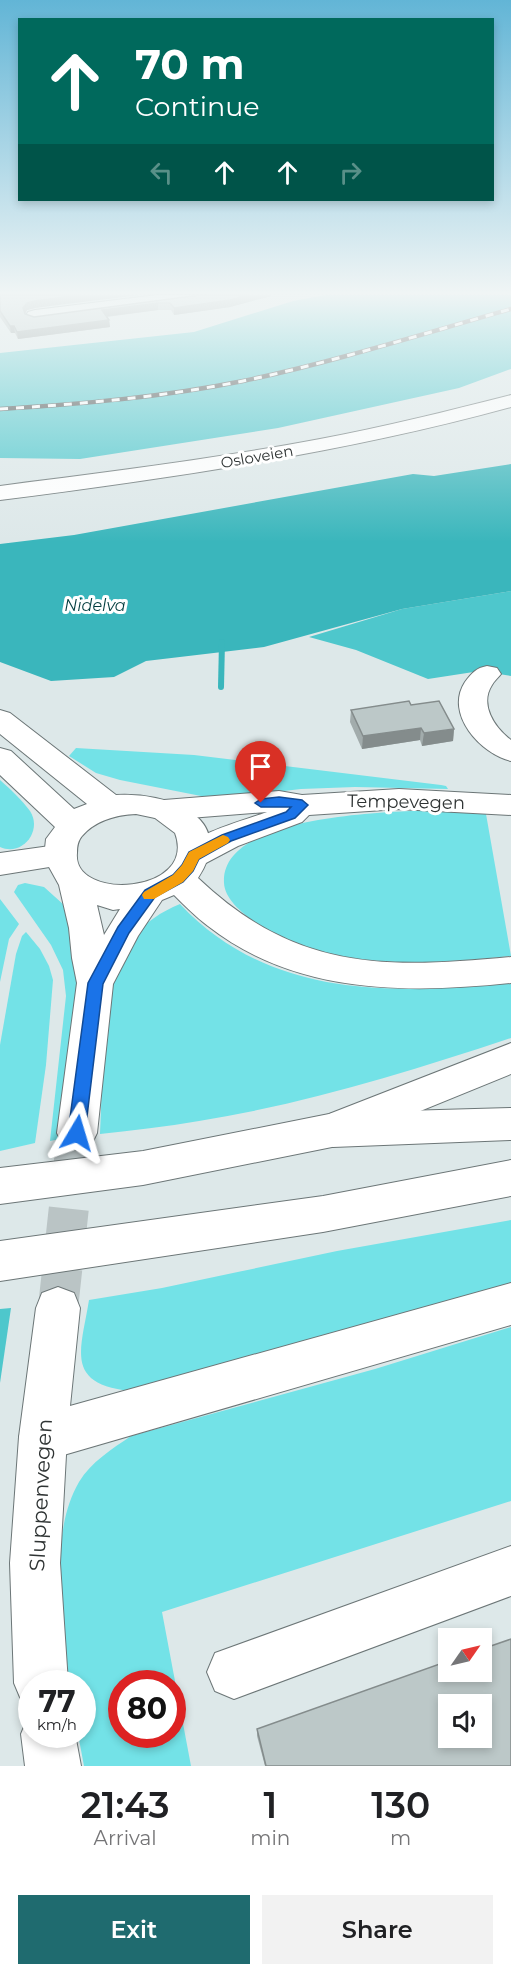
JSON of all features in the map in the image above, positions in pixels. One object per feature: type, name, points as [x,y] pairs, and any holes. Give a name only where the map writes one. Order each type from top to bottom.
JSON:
[{"type":"main road","name":"Osloveien","points":[[0,493],[155,474],[276,455],[438,421],[511,401]]},
{"type":"main road","points":[[0,480],[237,448],[383,421],[490,407]]},
{"type":"main road","points":[[0,506],[196,481],[274,467],[358,450],[438,421]]},
{"type":"main road","points":[[487,674],[476,686],[473,701],[484,734],[499,747],[511,752]]},
{"type":"main road","points":[[0,719],[54,764],[111,805]]},
{"type":"main road","points":[[0,758],[71,824]]},
{"type":"main road","name":"Tempevegen","points":[[164,810],[279,801],[302,805],[399,799],[511,805]]},
{"type":"main road","points":[[77,1133],[95,983],[89,958],[86,928],[75,885],[60,867],[57,856],[63,834],[71,824],[83,816],[111,805],[142,804],[164,810],[183,822],[191,832],[194,844],[174,876],[123,931],[110,960],[95,983]]},
{"type":"main road","name":"Tempevegen","points":[[174,876],[227,838],[291,815],[302,805]]},
{"type":"main road","points":[[0,864],[57,856]]},
{"type":"main road","points":[[75,885],[102,896],[134,897],[174,876]]},
{"type":"main road","points":[[174,876],[233,926],[281,954],[309,963],[338,971],[412,977],[511,970]]},
{"type":"main road","points":[[332,1130],[511,1058]]},
{"type":"main road","points":[[0,1186],[144,1168],[332,1130],[511,1124]]},
{"type":"main road","points":[[0,1261],[313,1215],[511,1178]]},
{"type":"main road","points":[[43,1437],[511,1304]]},
{"type":"main road","name":"Sluppenvegen","points":[[40,1670],[35,1563],[43,1437],[58,1308]]},
{"type":"main road","points":[[234,1672],[511,1571]]},
{"type":"main road","points":[[50,1748],[53,1766]]},
{"type":"shaded area","points":[[0,377],[488,377],[459,388],[278,428],[80,459],[0,458]]},
{"type":"shaded area","points":[[511,591],[511,676],[480,671],[428,679],[356,650],[309,637],[402,609]]},
{"type":"shaded area","points":[[76,748],[194,755],[441,785],[448,789],[355,787],[301,789],[223,798],[201,796],[96,773],[69,756]]},
{"type":"shaded area","points":[[0,780],[30,811],[33,819],[32,834],[23,845],[16,848],[0,847]]},
{"type":"shaded area","points":[[436,810],[486,814],[511,956],[453,961],[394,962],[336,955],[308,948],[264,928],[237,908],[226,892],[224,883],[230,860],[249,843],[277,830],[311,821],[348,816]]},
{"type":"shaded area","points":[[25,883],[44,887],[64,905],[77,948],[77,991],[60,1139],[50,1141],[66,996],[63,970],[51,945],[14,892],[18,885]]},
{"type":"shaded area","points":[[0,899],[19,924],[9,939],[0,982]]},
{"type":"shaded area","points":[[180,904],[214,935],[252,958],[292,973],[334,983],[377,988],[422,988],[511,980],[511,1038],[395,1075],[278,1106],[187,1123],[100,1134],[105,1033],[114,980],[122,957],[142,927],[160,914]]},
{"type":"shaded area","points":[[26,932],[40,949],[53,980],[46,1065],[35,1143],[0,1151],[0,1045],[16,954],[22,936]]},
{"type":"shaded area","points":[[511,1220],[511,1287],[131,1391],[95,1381],[86,1372],[82,1362],[81,1349],[89,1300],[162,1288],[337,1251]]},
{"type":"shaded area","points":[[11,1308],[0,1383],[0,1309]]},
{"type":"shaded area","points":[[511,1327],[511,1501],[162,1612],[173,1670],[108,1670],[108,1748],[186,1748],[186,1739],[191,1766],[84,1766],[81,1748],[96,1748],[96,1670],[68,1670],[63,1635],[60,1581],[63,1528],[69,1503],[84,1475],[102,1456],[131,1436],[375,1369]]},
{"type":"water","name":"Nidelva","points":[[511,464],[511,591],[402,609],[264,647],[146,661],[114,677],[51,681],[0,662],[0,544],[74,535],[413,474],[434,476]]},
{"type":"building","points":[[409,701],[411,705],[439,701],[454,729],[424,733],[421,728],[363,736],[351,710]]},
{"type":"building","points":[[511,1639],[511,1766],[266,1766],[257,1729],[438,1665],[438,1682],[492,1682],[492,1646]]},
{"type":"waterway","points":[[221,687],[222,642]]},
{"type":"tunnel","points":[[58,1308],[77,1133]]},
{"type":"railway","points":[[0,409],[122,399],[258,377]]},
{"type":"slow traffic","points":[[149,895],[178,879],[188,868],[194,856],[223,840]]},
{"type":"route","points":[[77,1133],[95,983],[110,960],[123,931],[150,894],[178,879],[188,868],[194,856],[227,838],[291,815],[302,805],[279,801],[261,803]]}]
